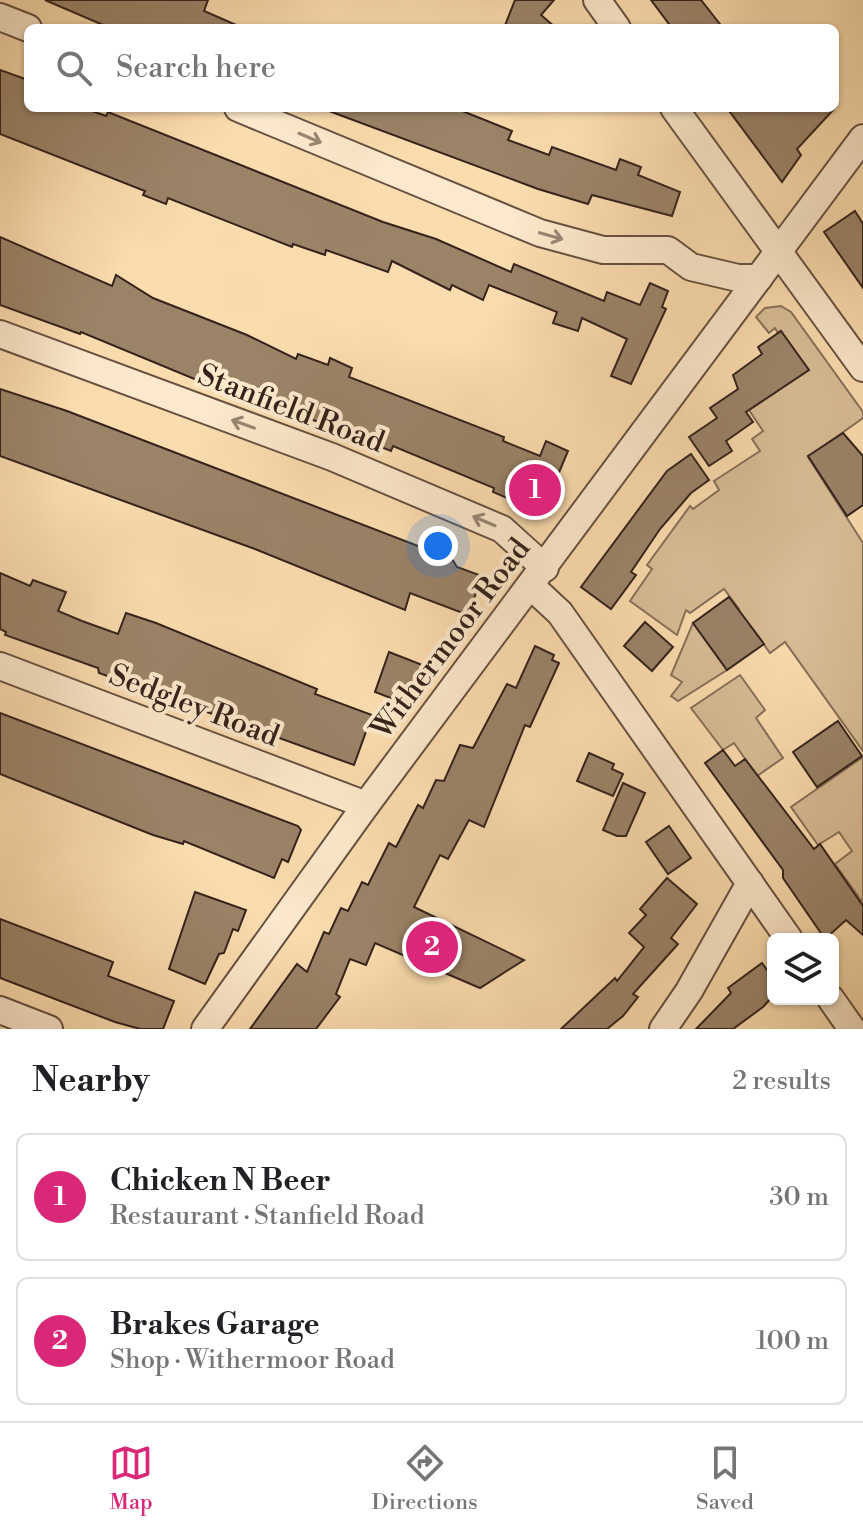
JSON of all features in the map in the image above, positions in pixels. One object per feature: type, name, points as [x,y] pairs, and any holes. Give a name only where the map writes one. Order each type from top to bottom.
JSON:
[{"type":"street","points":[[597,0],[614,24]]},
{"type":"street","points":[[0,17],[24,26]]},
{"type":"street","points":[[248,112],[540,233],[603,250],[668,250],[691,267],[738,278],[759,278]]},
{"type":"street","points":[[677,112],[863,368]]},
{"type":"street","name":"Withermoor Road","points":[[205,1029],[366,805],[863,138]]},
{"type":"street","name":"Stanfield Road","points":[[0,334],[332,457],[502,529],[785,933]]},
{"type":"street","name":"Sedgley Road","points":[[0,666],[366,805]]},
{"type":"street","points":[[663,1029],[689,991],[750,883]]},
{"type":"street","points":[[835,1005],[852,1029]]},
{"type":"street","points":[[0,1010],[49,1029]]},
{"type":"shaded area","points":[[781,306],[791,312],[863,412],[863,418],[808,457],[863,543],[863,751],[785,642],[770,653],[754,631],[730,615],[739,609],[724,589],[690,613],[686,610],[677,635],[630,601],[652,569],[647,565],[690,506],[693,509],[719,490],[714,481],[760,451],[752,439],[763,431],[749,410],[808,370],[781,331],[778,333],[775,328],[769,333],[756,317],[765,308]]},
{"type":"shaded area","points":[[693,623],[727,670],[678,701],[671,696],[682,682],[671,675]]},
{"type":"shaded area","points":[[740,675],[765,710],[756,718],[783,758],[757,776],[734,743],[723,750],[691,708]]},
{"type":"shaded area","points":[[863,757],[863,903],[835,864],[852,851],[839,832],[818,845],[791,807]]},
{"type":"building","points":[[45,0],[208,0],[204,11],[234,24],[101,24]]},
{"type":"building","points":[[515,0],[554,0],[541,15],[551,24],[506,24]]},
{"type":"building","points":[[651,0],[701,0],[720,24],[669,24]]},
{"type":"building","points":[[0,70],[24,79],[24,112],[95,112],[106,116],[108,112],[383,222],[436,239],[511,272],[514,264],[604,301],[607,292],[640,305],[650,283],[668,291],[662,307],[666,309],[631,384],[611,376],[627,339],[582,318],[578,331],[553,323],[557,312],[489,285],[483,300],[452,285],[450,290],[392,261],[388,272],[326,250],[325,255],[293,244],[292,247],[168,198],[166,204],[143,195],[145,191],[0,134]]},
{"type":"building","points":[[332,112],[465,112],[512,131],[508,140],[549,155],[552,147],[616,170],[620,159],[641,167],[638,175],[680,192],[672,216],[592,195],[588,204],[538,189]]},
{"type":"building","points":[[730,112],[831,112],[797,149],[801,155],[782,182]]},
{"type":"building","points":[[855,211],[863,224],[863,288],[824,232]]},
{"type":"building","points":[[0,237],[112,286],[116,275],[153,298],[247,335],[296,359],[298,354],[328,365],[330,358],[352,368],[349,377],[504,437],[503,441],[540,456],[546,441],[568,451],[542,513],[493,492],[494,488],[393,446],[391,451],[268,402],[235,391],[233,395],[81,332],[0,305]]},
{"type":"building","points":[[781,331],[809,370],[746,412],[753,422],[726,441],[732,451],[709,466],[689,437],[717,418],[710,408],[738,389],[733,375],[762,354],[758,347]]},
{"type":"building","points":[[0,389],[67,411],[452,559],[457,567],[482,576],[468,615],[410,593],[405,610],[255,549],[0,456]]},
{"type":"building","points":[[843,433],[863,456],[863,505],[847,516],[808,456]]},
{"type":"building","points":[[691,454],[709,480],[691,493],[660,529],[631,572],[636,575],[611,609],[581,587],[667,471]]},
{"type":"building","points":[[0,573],[30,586],[33,580],[66,592],[58,611],[82,621],[118,634],[126,613],[317,689],[315,694],[372,715],[354,765],[99,673],[98,668],[5,635],[6,632],[0,629]]},
{"type":"building","points":[[729,597],[764,644],[727,670],[693,623]]},
{"type":"building","points":[[645,622],[673,647],[652,671],[624,646]]},
{"type":"building","points":[[535,646],[554,655],[552,660],[559,663],[530,727],[525,725],[484,827],[469,820],[448,859],[440,855],[414,907],[524,960],[480,988],[375,943],[366,965],[350,959],[336,994],[340,997],[316,1029],[250,1029],[297,964],[307,972],[324,932],[329,934],[341,908],[348,911],[362,882],[368,885],[389,843],[396,847],[418,805],[423,808],[436,780],[444,781],[460,745],[473,748],[507,684],[516,688]]},
{"type":"building","points":[[389,652],[425,666],[415,693],[411,691],[406,704],[375,692]]},
{"type":"building","points":[[0,713],[298,826],[301,830],[288,862],[282,859],[274,878],[184,841],[183,844],[153,835],[0,774]]},
{"type":"building","points":[[838,721],[862,756],[817,787],[793,752]]},
{"type":"building","points":[[723,750],[735,766],[745,759],[814,849],[820,844],[863,906],[863,935],[846,920],[832,933],[821,933],[783,878],[783,870],[705,763]]},
{"type":"building","points":[[589,753],[614,764],[612,769],[623,774],[613,796],[577,781]]},
{"type":"building","points":[[623,783],[645,793],[626,836],[617,836],[603,830]]},
{"type":"building","points":[[669,826],[691,858],[668,874],[646,842]]},
{"type":"building","points":[[667,878],[697,904],[671,938],[678,944],[633,994],[638,997],[623,1016],[607,1029],[561,1029],[615,978],[617,981],[644,947],[629,933],[646,915],[640,909]]},
{"type":"building","points":[[195,892],[246,910],[238,931],[233,929],[224,953],[219,954],[205,984],[169,969]]},
{"type":"building","points":[[0,919],[113,962],[108,976],[174,1001],[163,1029],[140,1029],[115,1022],[0,978]]},
{"type":"building","points":[[762,963],[767,970],[767,1003],[763,1007],[733,1029],[696,1029],[731,993],[728,988]]},
{"type":"place","name":"Chicken N Beer","points":[[535,490]]},
{"type":"place","name":"Brakes Garage","points":[[432,947]]}]
